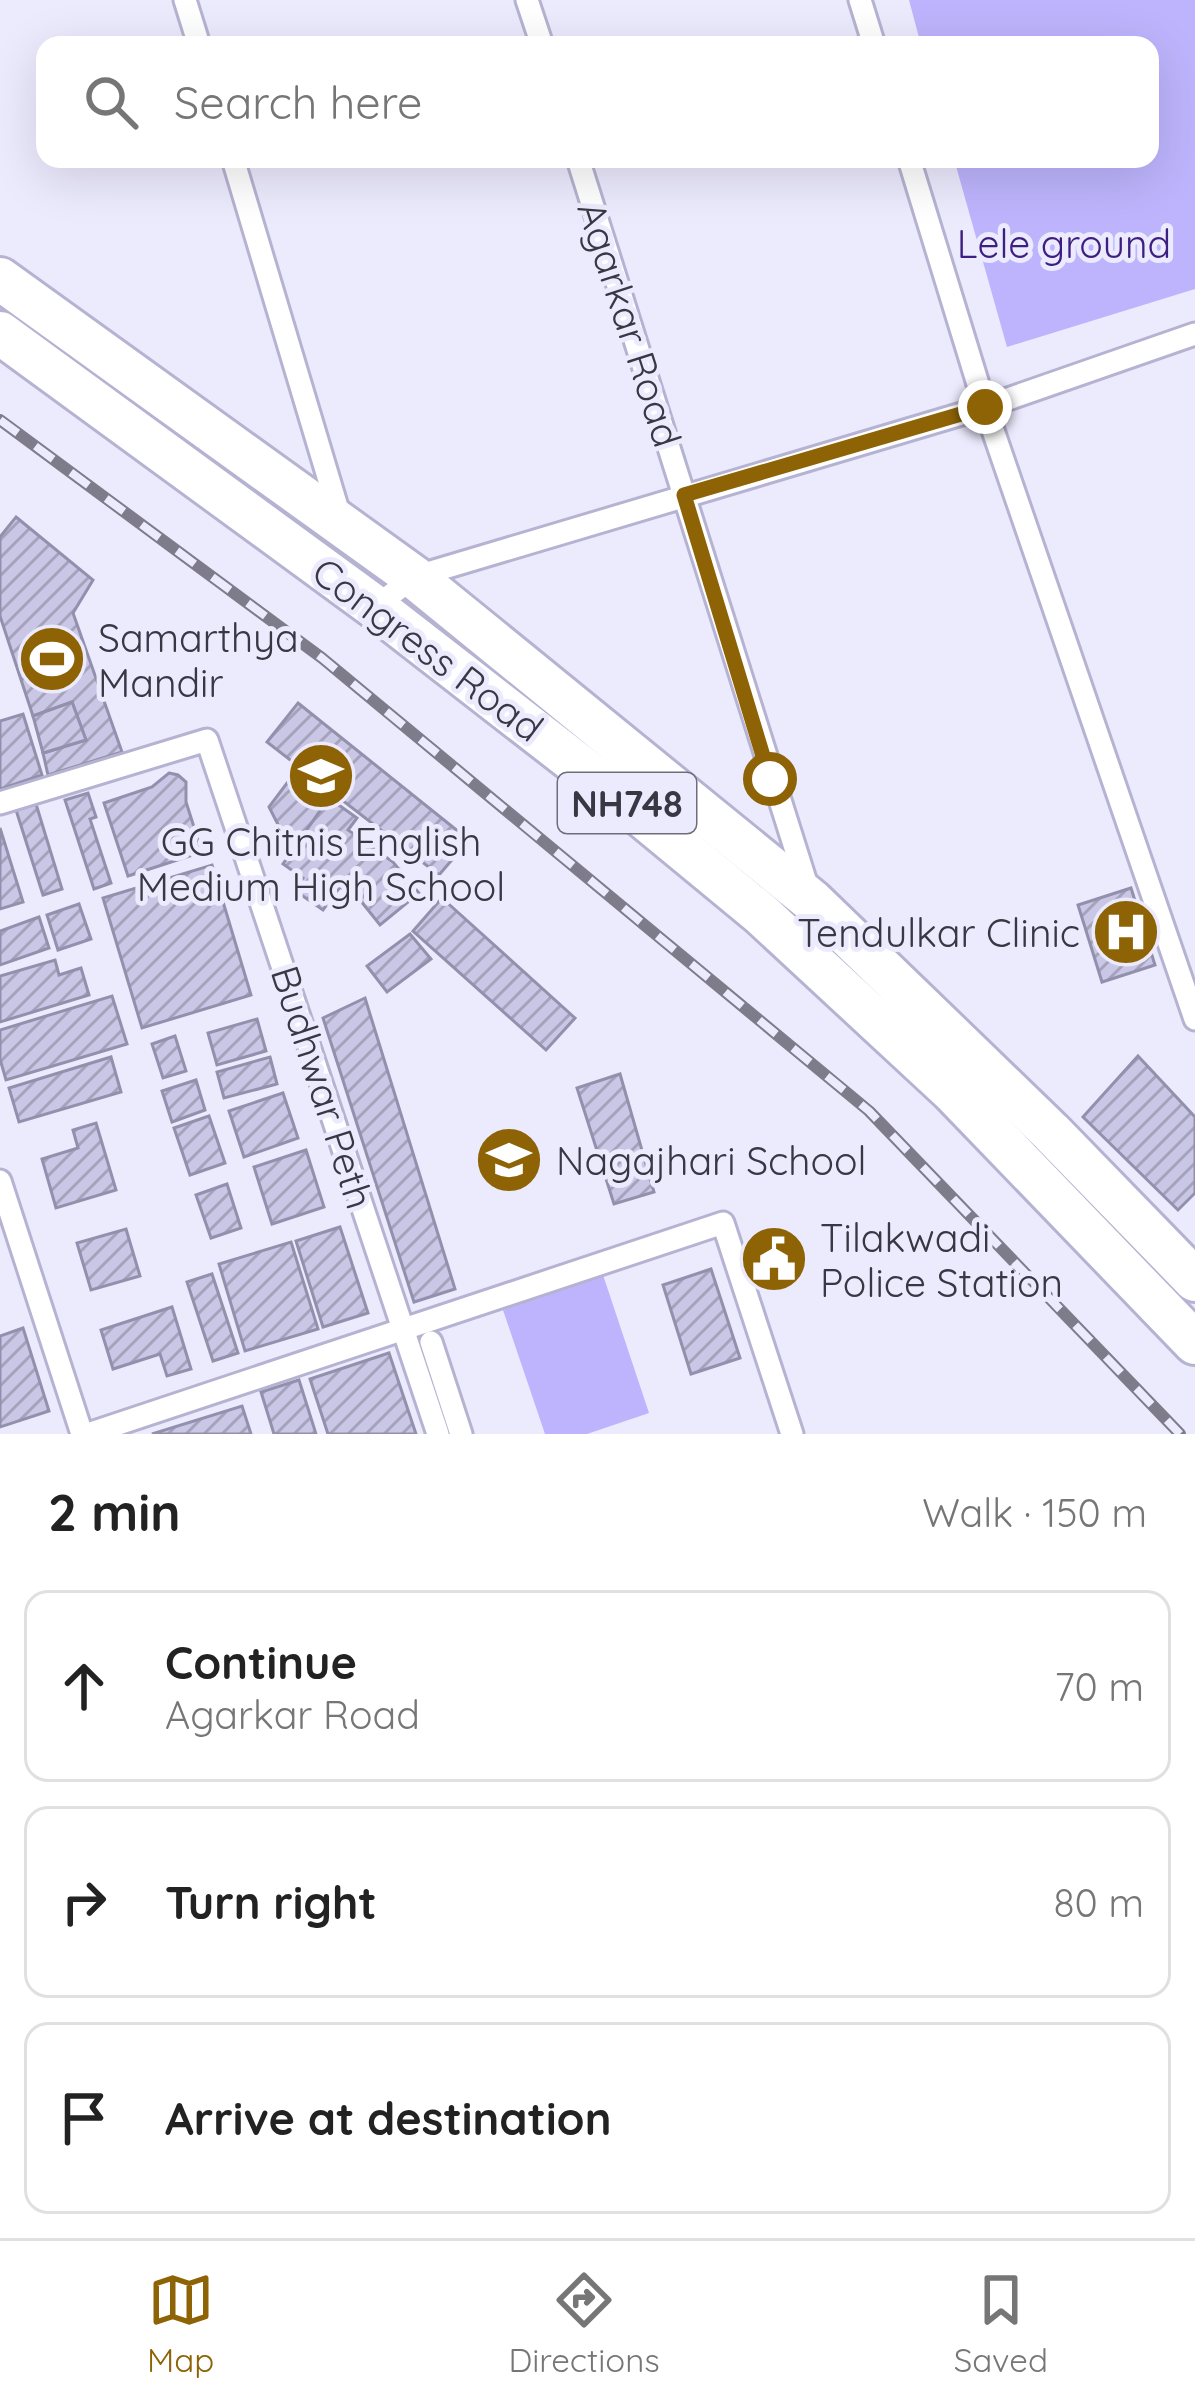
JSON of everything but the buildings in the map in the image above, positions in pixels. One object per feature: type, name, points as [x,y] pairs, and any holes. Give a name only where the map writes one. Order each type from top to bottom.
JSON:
[{"type":"highway","name":"Congress Road","points":[[0,279],[414,577],[812,901],[1195,1280]]},
{"type":"highway","name":"Congress Road","points":[[0,333],[375,607],[761,914],[952,1091],[1195,1343]]},
{"type":"street","points":[[185,0],[196,36]]},
{"type":"street","points":[[527,0],[539,36]]},
{"type":"street","points":[[860,0],[871,36]]},
{"type":"street","points":[[236,168],[342,523]]},
{"type":"street","name":"Agarkar Road","points":[[581,168],[812,901]]},
{"type":"street","points":[[912,168],[985,407],[1195,1019]]},
{"type":"street","points":[[375,607],[414,577],[985,407],[1195,334]]},
{"type":"street","name":"Budhwar Peth","points":[[0,803],[207,740],[438,1434]]},
{"type":"street","points":[[0,1180],[85,1434],[723,1223],[792,1434]]},
{"type":"street","points":[[430,1342],[461,1434]]},
{"type":"green space","name":"Lele ground","points":[[909,0],[1195,0],[1195,289],[1007,347],[957,168],[1159,168],[1159,36],[919,36]]},
{"type":"green space","points":[[603,1275],[649,1413],[587,1434],[545,1434],[503,1310]]},
{"type":"railway","points":[[0,420],[322,658],[869,1111],[1180,1434]]},
{"type":"place","name":"Samarthya Mandir","points":[[52,659]]},
{"type":"place","name":"GG Chitnis English Medium High School","points":[[321,776]]},
{"type":"place","name":"Tendulkar Clinic","points":[[1126,932]]},
{"type":"place","name":"Nagajhari School","points":[[509,1160]]},
{"type":"place","name":"Tilakwadi Police Station","points":[[774,1259]]},
{"type":"route","points":[[770,779],[684,495],[985,407]]}]
